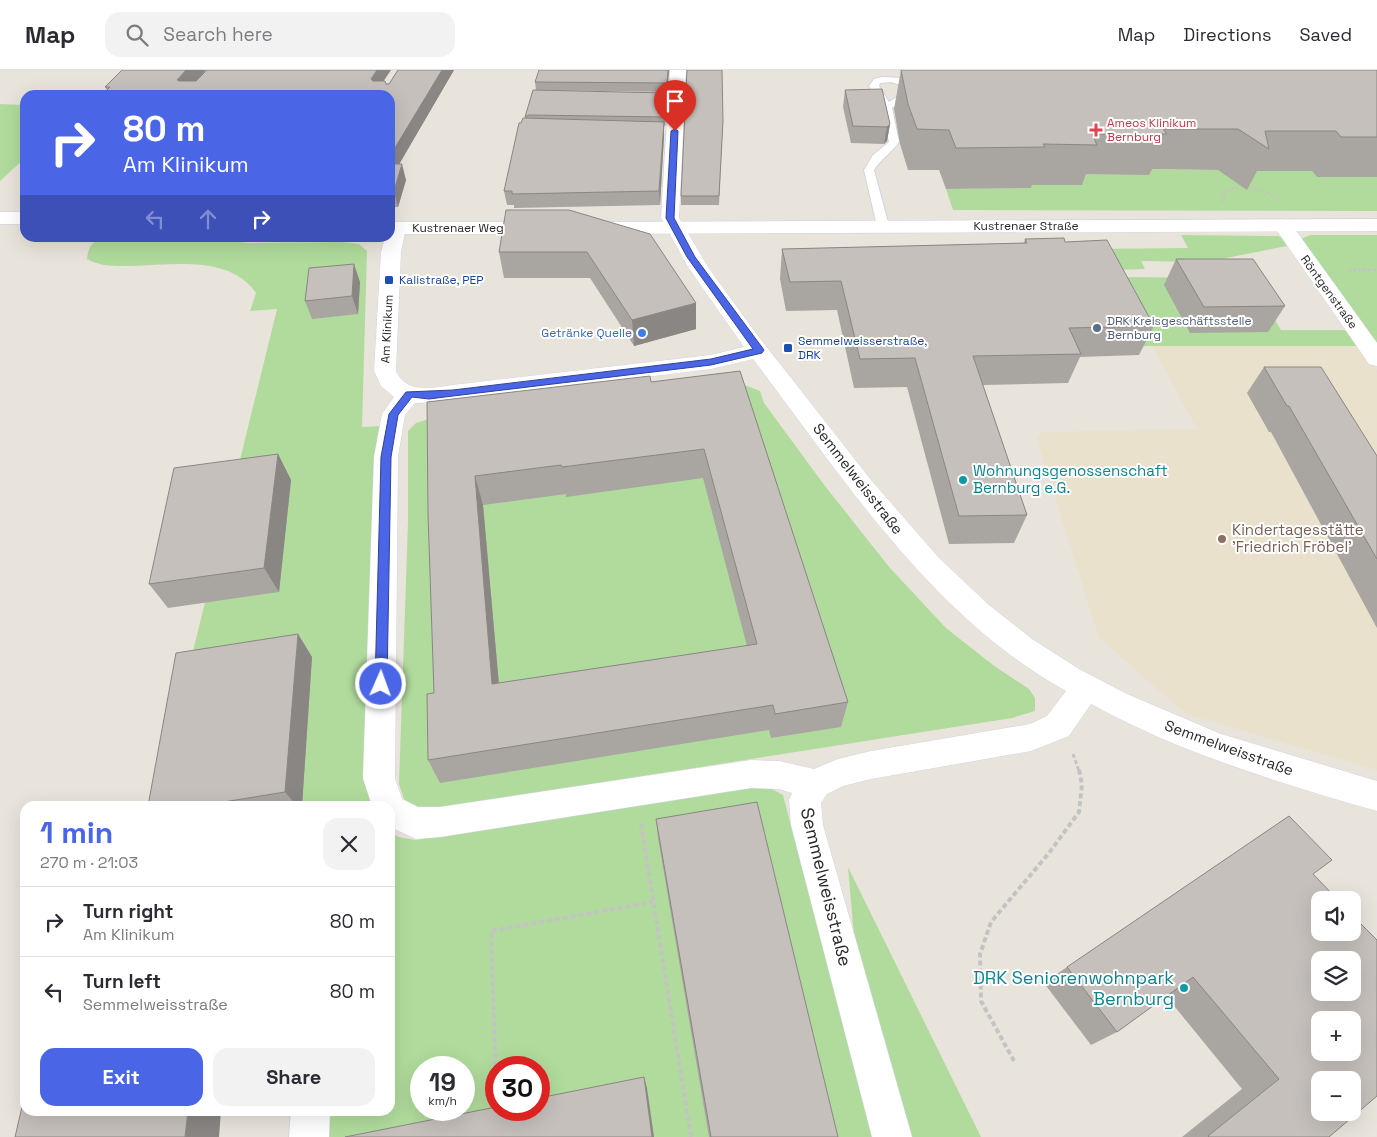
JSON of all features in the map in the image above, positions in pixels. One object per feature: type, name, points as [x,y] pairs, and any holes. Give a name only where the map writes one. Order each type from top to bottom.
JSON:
[{"type":"street","points":[[576,228],[675,228],[670,218],[670,131],[672,97],[678,70]]},
{"type":"street","points":[[0,218],[20,218]]},
{"type":"street","name":"Röntgenstraße","points":[[1282,225],[1377,359]]},
{"type":"street","name":"Kustrenaer Straße","points":[[675,228],[1377,225]]},
{"type":"street","name":"Kustrenaer Weg","points":[[395,228],[556,228]]},
{"type":"street","name":"Semmelweisstraße","points":[[675,228],[692,257],[759,350],[889,519],[928,564],[980,614],[1029,651],[1086,687],[1147,718],[1204,742],[1294,772],[1377,796]]},
{"type":"street","name":"Am Klinikum","points":[[392,242],[385,371],[388,382],[395,390],[409,394],[453,393],[701,363],[759,350]]},
{"type":"street","points":[[386,801],[378,778],[386,457],[394,414],[409,394]]},
{"type":"street","points":[[1058,726],[1086,687]]},
{"type":"street","name":"Semmelweisstraße","points":[[892,1137],[807,825],[805,800],[816,784],[838,773],[871,765],[1031,737],[1058,726]]},
{"type":"street","points":[[395,812],[416,823],[440,822],[751,774],[779,775],[816,784]]},
{"type":"street","points":[[310,1137],[311,1116]]},
{"type":"lane","points":[[905,82],[906,70]]},
{"type":"lane","points":[[882,226],[868,170],[877,157],[890,148],[894,142],[887,107],[874,86],[877,81],[885,78],[905,82],[911,86],[910,92],[887,107]]},
{"type":"path","points":[[1014,1061],[982,1001],[980,954],[991,922],[1049,853],[1080,812],[1082,785],[1077,762],[1058,726]]},
{"type":"path","points":[[636,792],[691,1137]]},
{"type":"path","points":[[495,1056],[491,931],[653,902]]},
{"type":"shaded area","name":"Kindertagesstätte 'Friedrich Fröbel'","points":[[1152,346],[1361,346],[1377,370],[1377,770],[1186,714],[1099,638],[1037,440],[1042,432],[1197,429]]},
{"type":"green space","points":[[0,104],[20,105],[20,163],[0,181]]},
{"type":"green space","points":[[1146,169],[1312,171],[1317,177],[1377,177],[1377,211],[953,210],[946,189],[1031,188],[1031,185],[1077,174]]},
{"type":"green space","points":[[1181,235],[1278,236],[1288,241],[1287,246],[1206,262],[1141,261],[1145,269],[1116,270],[1120,277],[1233,278],[1253,285],[1281,330],[1352,330],[1361,346],[1134,346],[1083,249],[1188,248]]},
{"type":"green space","points":[[1310,235],[1377,235],[1377,351],[1301,239]]},
{"type":"green space","points":[[95,242],[341,242],[359,244],[367,251],[362,427],[384,426],[372,801],[156,801],[277,309],[250,311],[256,293],[245,281],[216,267],[182,264],[103,265],[87,259],[91,246]]},
{"type":"green space","points":[[742,384],[760,391],[764,403],[825,486],[890,568],[946,628],[993,665],[1029,689],[1035,698],[1035,711],[1012,718],[426,810],[405,802],[399,784],[408,522],[408,431],[416,423],[429,419]]},
{"type":"green space","points":[[750,787],[770,788],[783,795],[873,1137],[299,1137],[300,1116],[395,1116],[395,835],[416,840]]},
{"type":"green space","points":[[848,867],[981,1137],[908,1137],[855,947]]},
{"type":"building","points":[[122,70],[186,70],[177,80],[196,81],[207,70],[377,70],[371,79],[373,81],[385,81],[386,84],[389,84],[398,70],[442,70],[395,148],[395,90],[107,90],[110,87],[105,87]]},
{"type":"building","points":[[539,70],[668,70],[667,83],[535,82]]},
{"type":"building","points":[[687,70],[722,70],[723,121],[719,196],[681,196]]},
{"type":"building","points":[[901,70],[1377,70],[1377,137],[1341,137],[1336,131],[1265,131],[1269,149],[1238,129],[1163,129],[1167,134],[1092,134],[1097,145],[1043,144],[1045,147],[956,148],[949,130],[917,129],[908,104]]},
{"type":"building","points":[[882,89],[890,124],[887,127],[853,126],[845,90]]},
{"type":"building","points":[[533,90],[666,93],[665,117],[529,115],[525,117]]},
{"type":"building","points":[[523,118],[664,122],[659,191],[512,194],[512,191],[504,191],[519,123],[521,123]]},
{"type":"building","points":[[395,164],[402,164],[395,188]]},
{"type":"building","points":[[506,210],[569,210],[650,234],[696,303],[632,320],[587,252],[499,252]]},
{"type":"building","points":[[1064,238],[1065,242],[1107,240],[1154,326],[1069,328],[1081,354],[973,356],[1027,515],[959,516],[915,358],[860,359],[841,281],[790,282],[782,249],[1027,243],[1025,239]]},
{"type":"building","points":[[1176,259],[1253,259],[1285,306],[1204,307]]},
{"type":"building","points":[[354,264],[352,296],[305,301],[309,268]]},
{"type":"building","points":[[1264,367],[1321,367],[1377,456],[1377,559],[1289,406],[1287,406]]},
{"type":"building","points":[[740,371],[848,702],[775,714],[773,705],[428,760],[427,694],[434,693],[428,514],[427,402],[650,376],[651,382]],"holes":[[[704,449],[757,644],[492,684],[475,476]]]},
{"type":"building","points":[[278,454],[264,568],[149,584],[174,468]]},
{"type":"building","points":[[298,634],[285,792],[230,801],[149,801],[176,653]]},
{"type":"building","points":[[757,802],[838,1137],[711,1137],[656,819]]},
{"type":"building","name":"DRK Seniorenwohnpark Bernburg","points":[[1289,816],[1332,860],[1313,874],[1329,891],[1311,891],[1311,941],[1361,941],[1361,924],[1377,940],[1377,1096],[1361,1110],[1361,1071],[1311,1071],[1311,1121],[1348,1121],[1329,1137],[1209,1137],[1279,1079],[1193,977],[1117,1032],[1067,967]]},
{"type":"building","points":[[644,1077],[652,1137],[345,1137],[426,1121],[475,1121],[475,1111],[485,1109],[485,1121],[550,1121],[550,1096]]},
{"type":"building","points":[[20,1116],[187,1116],[185,1137],[15,1137]]},
{"type":"place","name":"Ameos Klinikum Bernburg","points":[[1096,130]]},
{"type":"place","name":"Kalistraße, PEP","points":[[389,280]]},
{"type":"place","name":"DRK Kreisgeschäftsstelle Bernburg","points":[[1097,328]]},
{"type":"place","name":"Getränke Quelle","points":[[642,333]]},
{"type":"place","name":"Semmelweisserstraße, DRK","points":[[788,348]]},
{"type":"place","name":"Wohnungsgenossenschaft Bernburg e.G.","points":[[963,480]]},
{"type":"place","name":"Kindertagesstätte 'Friedrich Fröbel'","points":[[1222,539]]},
{"type":"place","name":"DRK Seniorenwohnpark Bernburg","points":[[1184,988]]},
{"type":"route","points":[[381,684],[386,457],[394,414],[409,394],[453,393],[711,362],[759,350],[692,257],[670,218],[675,131]]}]
